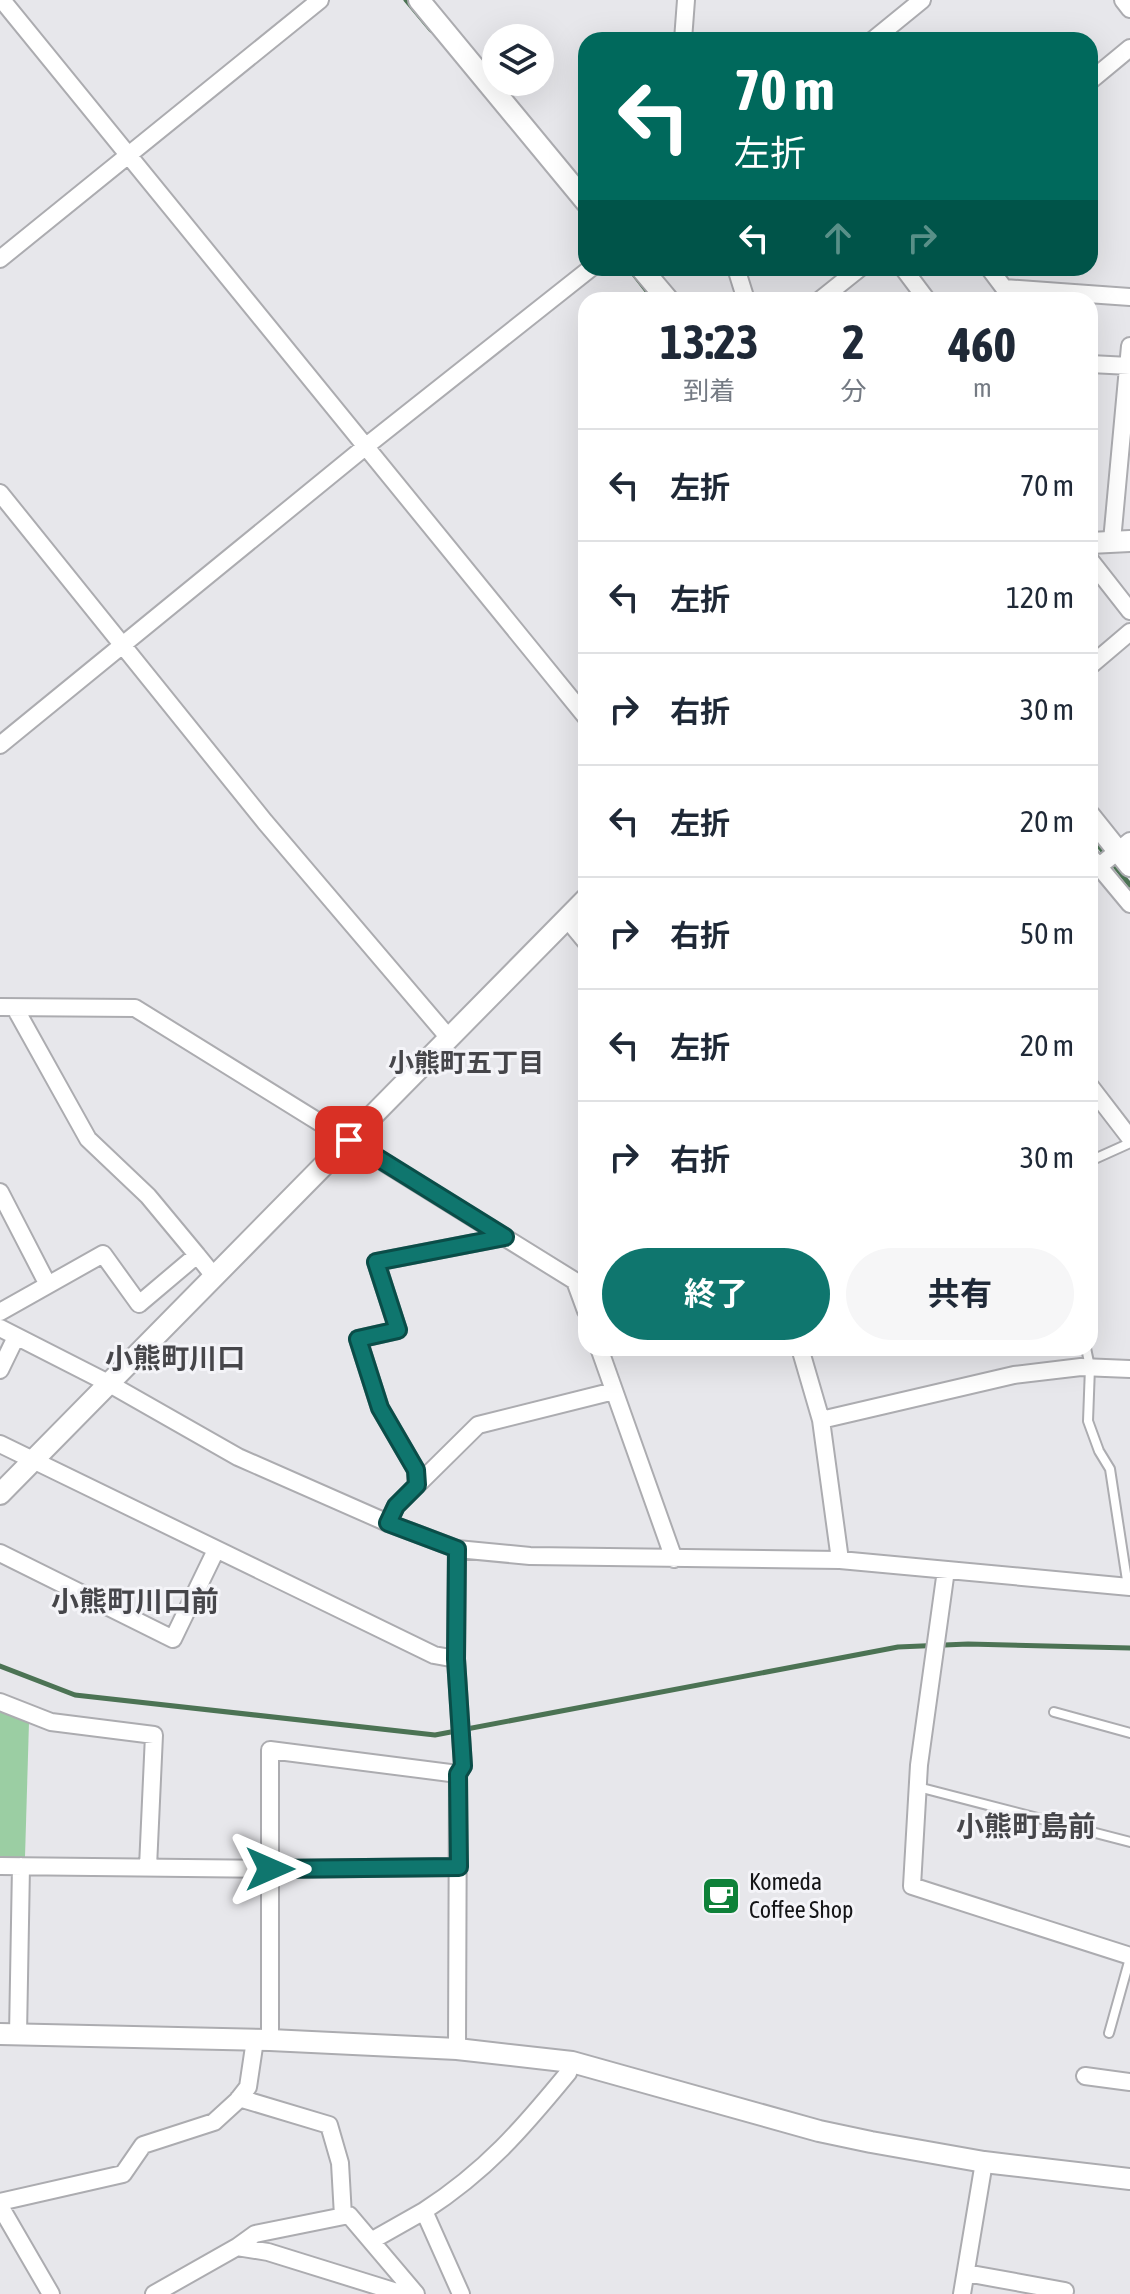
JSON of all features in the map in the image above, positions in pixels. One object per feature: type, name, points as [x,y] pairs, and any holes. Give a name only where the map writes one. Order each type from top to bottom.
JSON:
[{"type":"street","points":[[2,0],[578,707]]},
{"type":"street","points":[[0,259],[320,0]]},
{"type":"street","points":[[419,0],[578,192]]},
{"type":"street","points":[[684,32],[686,0]]},
{"type":"street","points":[[883,32],[922,0]]},
{"type":"street","points":[[1123,0],[1130,9]]},
{"type":"street","points":[[1098,74],[1130,48]]},
{"type":"street","points":[[0,745],[365,447],[581,276]]},
{"type":"street","points":[[648,276],[661,292]]},
{"type":"street","points":[[830,292],[850,276]]},
{"type":"street","points":[[995,276],[1004,288],[1060,292]]},
{"type":"street","points":[[1098,295],[1130,297]]},
{"type":"street","points":[[1098,542],[1121,541],[1130,346]]},
{"type":"street","points":[[1098,364],[1130,366]]},
{"type":"street","points":[[0,493],[265,822],[449,1038]]},
{"type":"street","points":[[1098,570],[1130,611]]},
{"type":"street","points":[[1098,659],[1130,632]]},
{"type":"street","points":[[1098,834],[1130,904]]},
{"type":"street","points":[[0,1494],[578,907]]},
{"type":"street","points":[[567,919],[578,932]]},
{"type":"street","points":[[0,992],[88,1139],[148,1196],[214,1276]]},
{"type":"street","points":[[8,1008],[135,1008],[575,1281],[578,1289]]},
{"type":"street","points":[[1098,1097],[1130,1141]]},
{"type":"street","points":[[0,1192],[48,1285]]},
{"type":"street","points":[[417,1485],[416,1470],[380,1408],[358,1339],[398,1330],[376,1262],[505,1237]]},
{"type":"street","points":[[0,1312],[103,1254],[139,1304],[197,1255]]},
{"type":"street","points":[[0,1328],[108,1383],[238,1457],[388,1523],[457,1549],[530,1556],[840,1560],[1129,1587]]},
{"type":"street","points":[[0,1370],[16,1337]]},
{"type":"street","points":[[602,1356],[674,1559]]},
{"type":"street","points":[[802,1356],[821,1420],[840,1560]]},
{"type":"street","points":[[821,1420],[1014,1375],[1090,1367],[1130,1369]]},
{"type":"street","points":[[388,1523],[396,1506],[478,1425],[614,1391]]},
{"type":"street","points":[[0,1444],[434,1655],[456,1659]]},
{"type":"street","points":[[457,1549],[456,1659],[463,1755],[463,1766],[458,1774],[457,2049]]},
{"type":"street","points":[[0,1553],[173,1639],[216,1550]]},
{"type":"street","points":[[946,1570],[918,1787],[912,1886],[1130,1957]]},
{"type":"street","points":[[0,1702],[51,1722],[154,1735],[148,1867]]},
{"type":"street","points":[[51,2294],[0,2204],[123,2174],[143,2145],[214,2122],[248,2087],[263,2040],[270,1869],[270,1750],[458,1774]]},
{"type":"street","points":[[0,1866],[270,1869],[459,1867]]},
{"type":"street","points":[[21,1866],[9,2035],[263,2040],[457,2049],[572,2062],[819,2131],[984,2162],[1130,2179]]},
{"type":"street","points":[[371,2241],[461,2187],[518,2134],[568,2073],[572,2062]]},
{"type":"street","points":[[1085,2076],[1130,2082]]},
{"type":"street","points":[[239,2098],[329,2125],[340,2163],[343,2216]]},
{"type":"street","points":[[962,2294],[984,2162]]},
{"type":"street","points":[[424,2211],[461,2294]]},
{"type":"street","points":[[154,2294],[180,2288],[255,2234],[349,2215],[416,2294]]},
{"type":"street","points":[[237,2247],[268,2252],[403,2294]]},
{"type":"street","points":[[966,2273],[1065,2291]]},
{"type":"lane","points":[[1098,1157],[1130,1141]]},
{"type":"lane","points":[[1088,1356],[1088,1421],[1099,1451],[1110,1469],[1129,1587]]},
{"type":"lane","points":[[1054,1712],[1130,1733]]},
{"type":"lane","points":[[918,1787],[1130,1842]]},
{"type":"lane","points":[[1109,2033],[1130,1957]]},
{"type":"green space","points":[[0,1712],[29,1722],[25,1857],[0,1857]]},
{"type":"waterway","points":[[406,0],[431,30]]},
{"type":"waterway","points":[[635,276],[648,292]]},
{"type":"waterway","points":[[1098,845],[1130,885]]},
{"type":"waterway","points":[[0,1666],[75,1695],[435,1735],[898,1647],[968,1644],[1130,1648]]},
{"type":"place","name":"Komeda Coffee Shop","points":[[721,1896]]},
{"type":"district","name":"小熊町五丁目","points":[[466,1063]]},
{"type":"district","name":"小熊町川口","points":[[175,1358]]},
{"type":"district","name":"小熊町川口前","points":[[135,1601]]},
{"type":"district","name":"小熊町島前","points":[[1026,1826]]},
{"type":"route","points":[[270,1869],[459,1867],[458,1774],[463,1766],[456,1659],[457,1549],[388,1523],[396,1506],[417,1485],[416,1470],[380,1408],[358,1339],[398,1330],[376,1262],[505,1237],[349,1140]]}]
